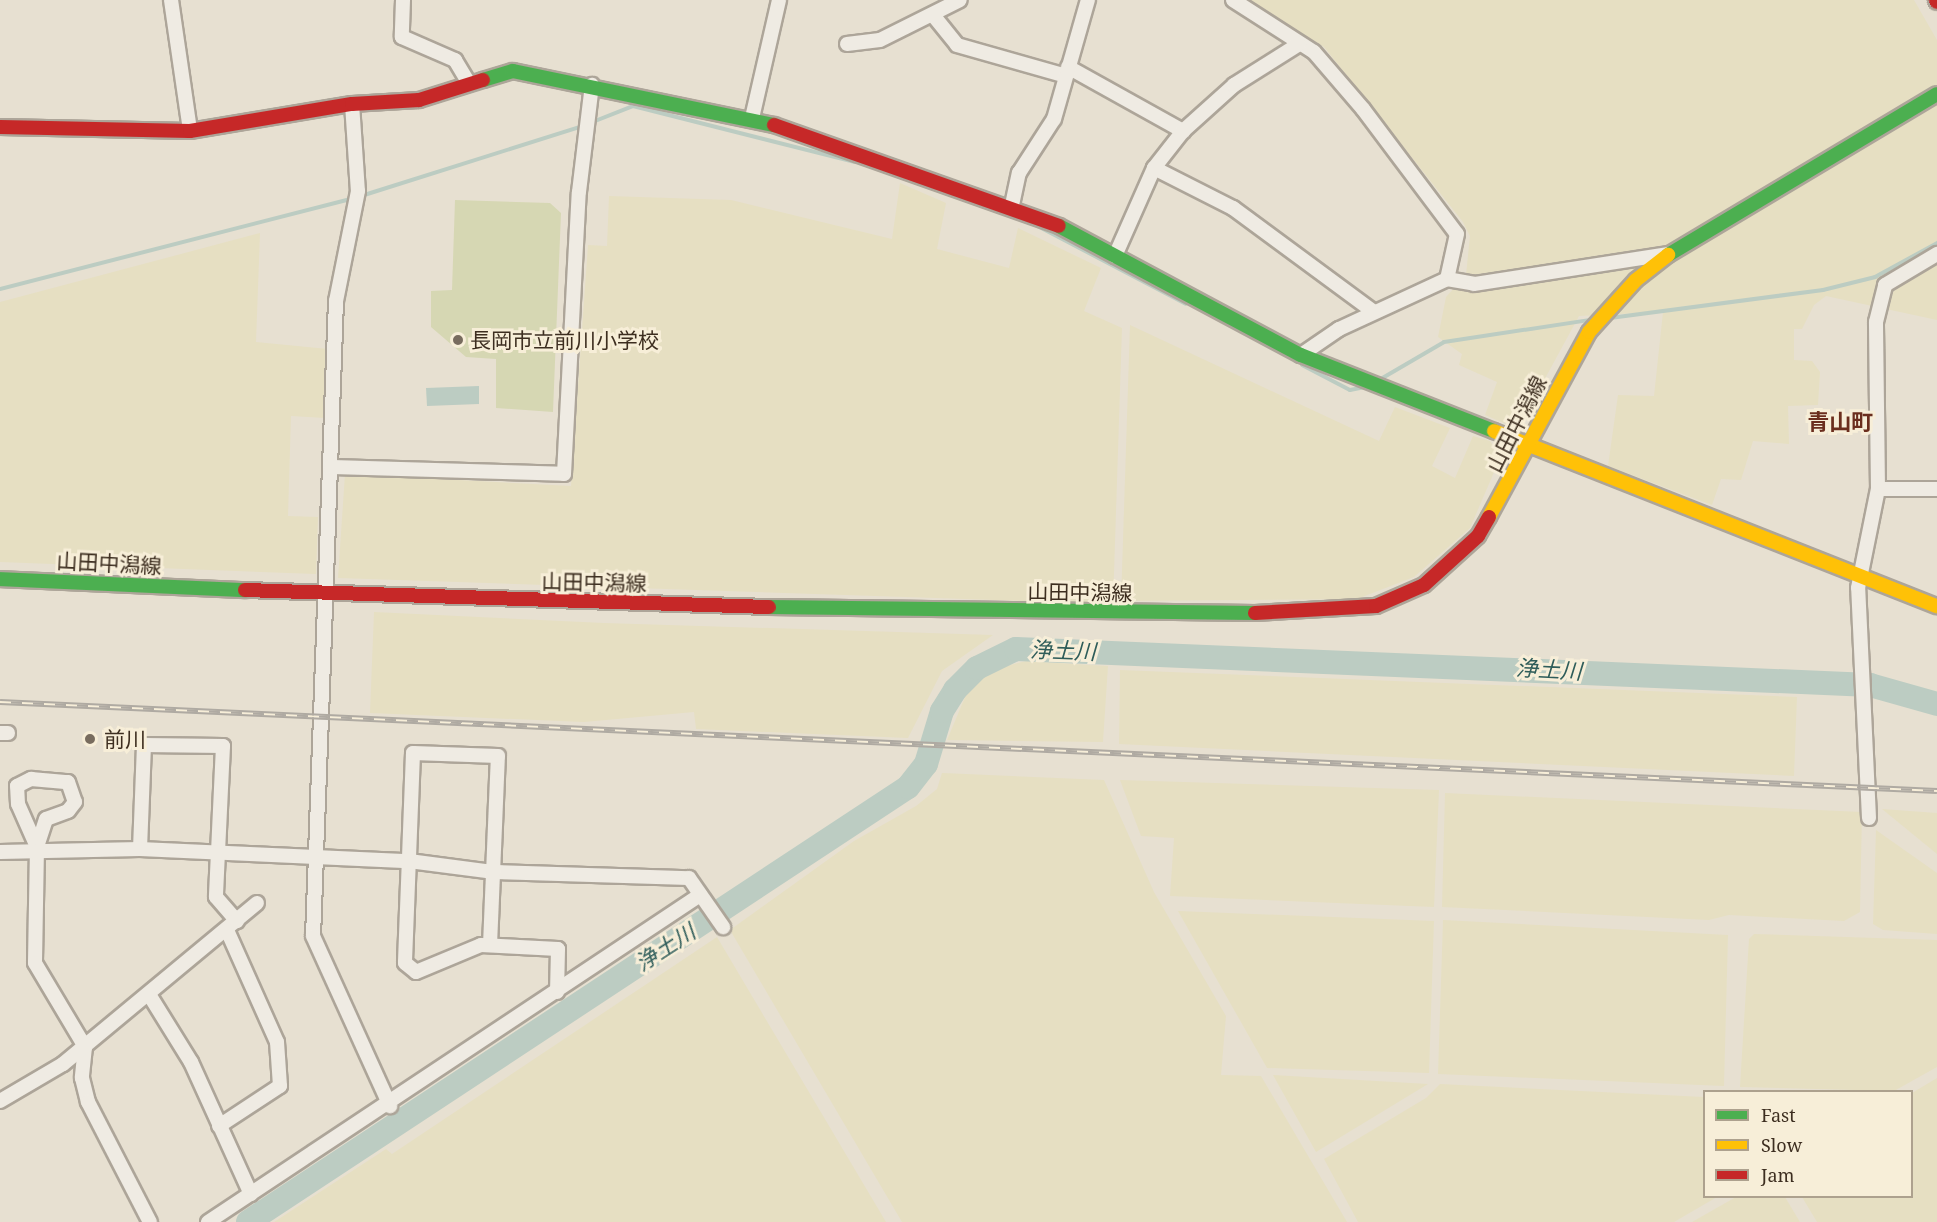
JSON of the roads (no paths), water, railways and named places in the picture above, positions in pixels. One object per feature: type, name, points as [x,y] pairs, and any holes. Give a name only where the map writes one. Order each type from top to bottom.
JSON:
[{"type":"main road","points":[[0,127],[190,131],[352,104],[419,99],[468,82],[513,71],[752,118],[1012,205],[1115,256],[1302,355],[1529,446],[1861,573],[1937,606]]},
{"type":"main road","name":"山田中潟線","points":[[0,579],[326,594],[958,611],[1348,610],[1376,606],[1424,585],[1467,550],[1529,446],[1589,332],[1667,254],[1937,94]]},
{"type":"street","points":[[171,0],[190,131]]},
{"type":"street","points":[[404,0],[402,37],[455,60],[468,82]]},
{"type":"street","points":[[752,118],[779,0]]},
{"type":"street","points":[[1012,205],[1019,173],[1054,119],[1088,0]]},
{"type":"street","points":[[1233,0],[1314,52],[1363,109],[1457,234],[1447,279]]},
{"type":"street","points":[[847,44],[864,46],[933,15],[953,2]]},
{"type":"street","points":[[933,15],[957,45],[1066,71],[1183,131]]},
{"type":"street","points":[[1115,256],[1154,168],[1183,131],[1234,85],[1299,44]]},
{"type":"street","points":[[331,467],[564,474],[579,192],[592,85]]},
{"type":"street","points":[[352,104],[358,191],[339,274],[314,856],[314,944],[390,1106]]},
{"type":"street","points":[[1154,168],[1233,208],[1374,312]]},
{"type":"street","points":[[1302,355],[1374,312],[1447,279],[1474,284],[1646,253],[1667,254]]},
{"type":"street","points":[[1869,818],[1861,573],[1878,489],[1875,348],[1881,297],[1885,285],[1937,254]]},
{"type":"street","points":[[1878,489],[1937,489]]},
{"type":"street","points":[[140,849],[144,745],[218,744],[223,746],[216,897],[232,925],[277,1042],[280,1086],[219,1126]]},
{"type":"street","points":[[490,945],[498,756],[413,753],[405,963],[416,972],[490,945],[558,950],[557,992]]},
{"type":"street","points":[[37,847],[18,804],[17,786],[31,779],[68,782],[75,802],[68,811],[46,819],[37,847],[34,963],[85,1047],[82,1078],[88,1102],[150,1222]]},
{"type":"street","points":[[0,852],[37,847],[140,849],[409,861],[494,872],[690,878],[721,925]]},
{"type":"street","points":[[208,1222],[390,1106],[557,992],[703,899]]},
{"type":"street","points":[[0,1101],[27,1089],[85,1047],[150,996],[257,903]]},
{"type":"street","points":[[150,996],[191,1062],[251,1194]]},
{"type":"waterway","points":[[590,123],[633,106],[854,162]]},
{"type":"waterway","points":[[361,196],[583,126]]},
{"type":"waterway","points":[[0,289],[354,198]]},
{"type":"waterway","points":[[1028,221],[1186,304]]},
{"type":"waterway","points":[[1610,318],[1823,290],[1875,277],[1937,243]]},
{"type":"waterway","points":[[1379,380],[1444,342],[1590,320]]},
{"type":"waterway","points":[[1302,365],[1350,390],[1365,387]]},
{"type":"waterway","name":"浄土川","points":[[248,1222],[908,787],[926,764],[942,711],[955,690],[977,668],[1016,649],[1870,685],[1937,704]]},
{"type":"railway","points":[[0,702],[1937,791]]},
{"type":"place","name":"長岡市立前川小学校","points":[[458,340]]},
{"type":"place","name":"前川","points":[[90,739]]},
{"type":"district","name":"青山町","points":[[1840,422]]}]
